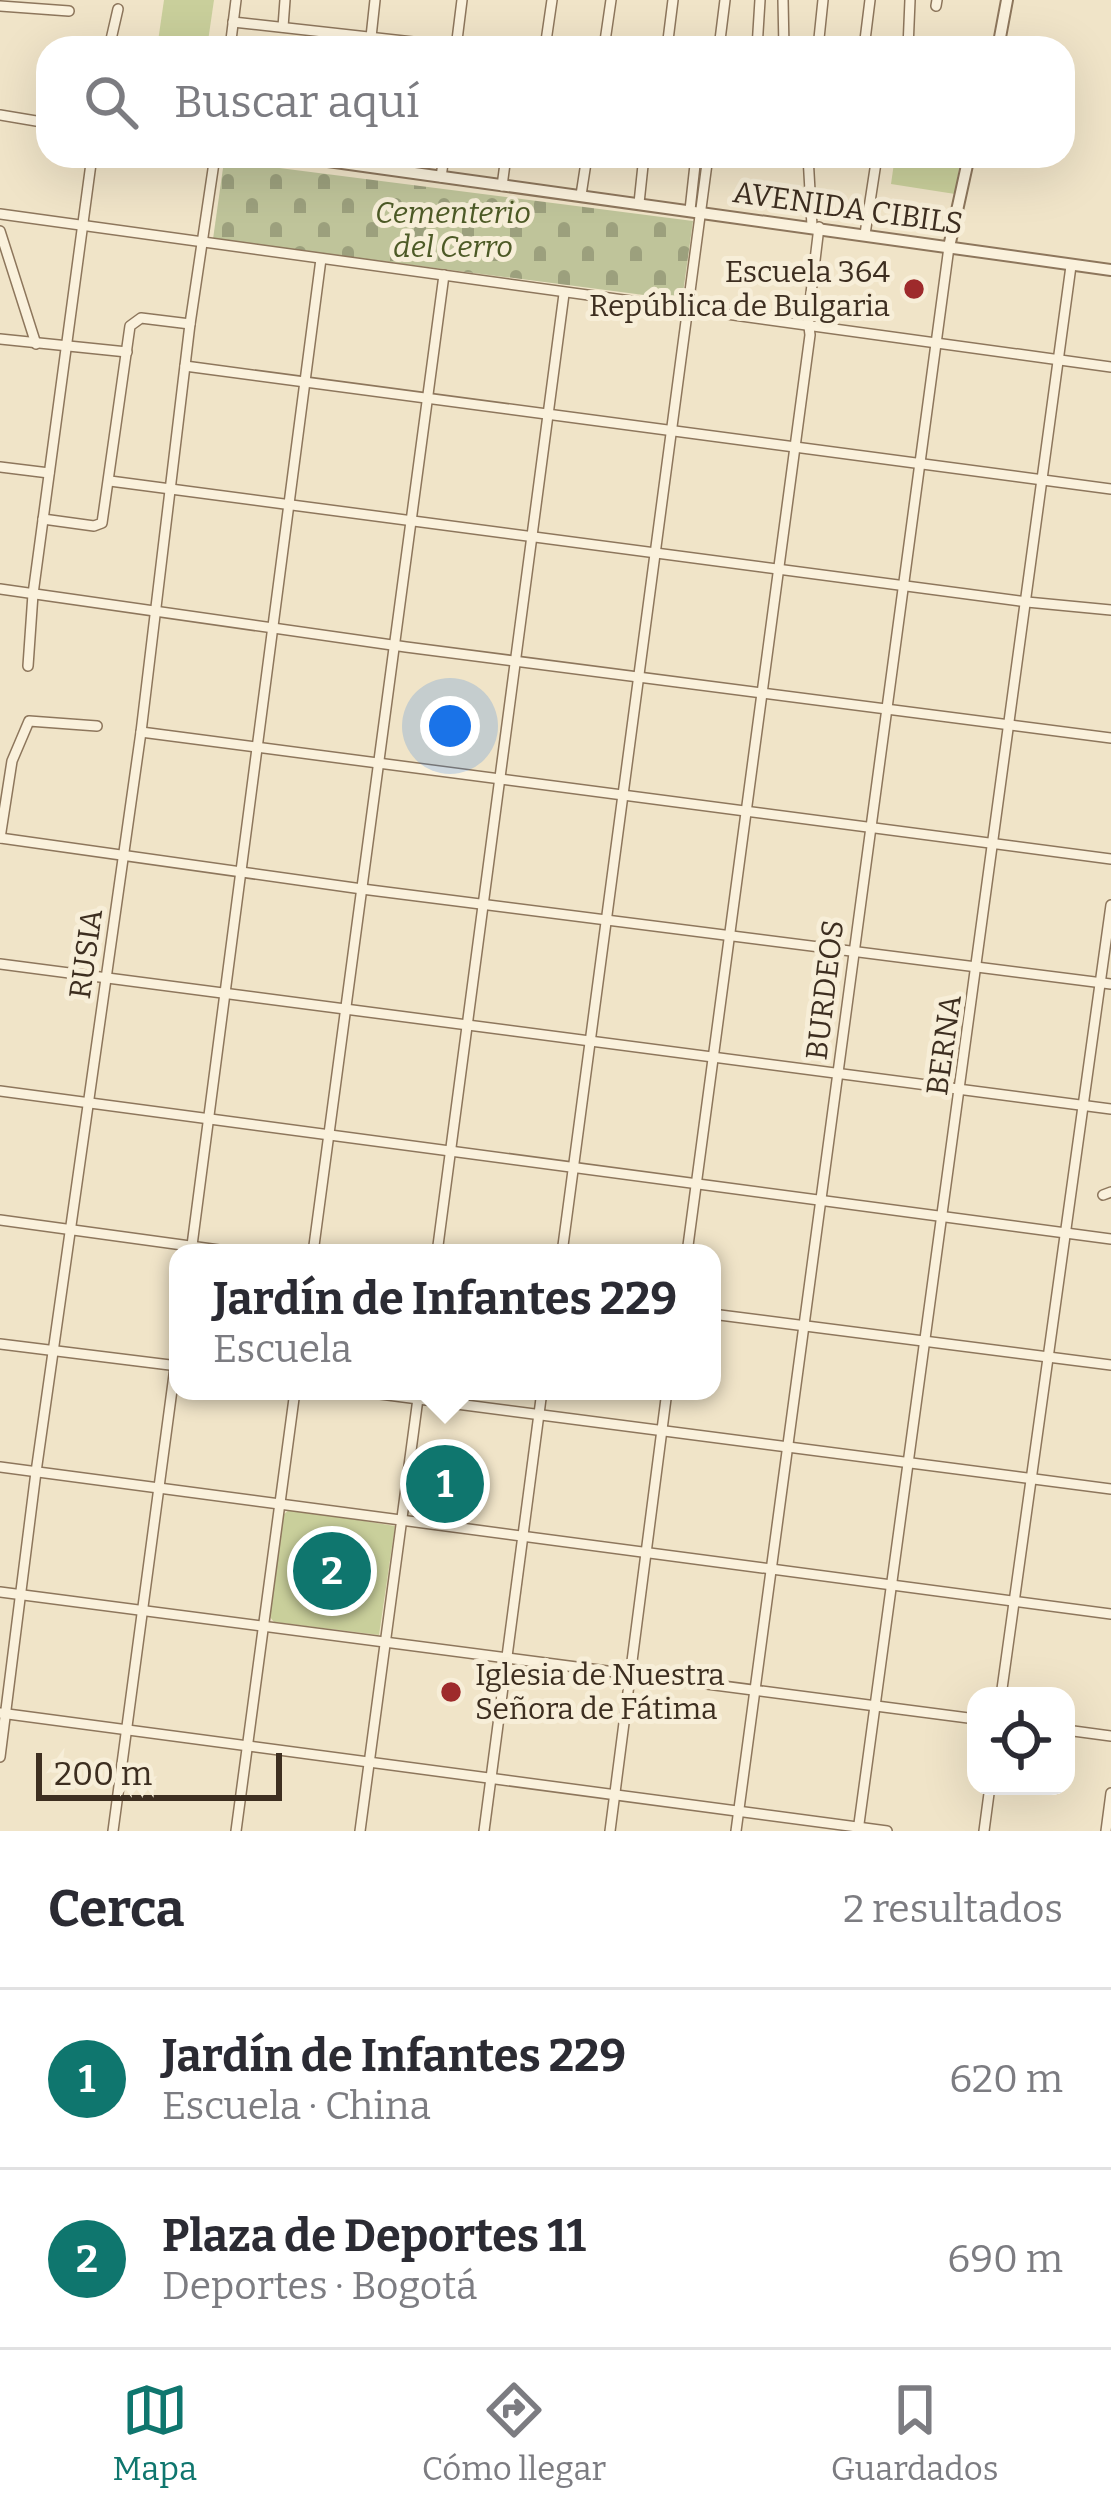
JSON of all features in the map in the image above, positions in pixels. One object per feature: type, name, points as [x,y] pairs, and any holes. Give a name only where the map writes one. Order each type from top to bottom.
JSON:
[{"type":"street","points":[[231,36],[236,0]]},
{"type":"street","points":[[283,27],[285,0]]},
{"type":"street","points":[[370,36],[376,0]]},
{"type":"street","points":[[457,36],[462,0]]},
{"type":"street","points":[[547,36],[552,0]]},
{"type":"street","points":[[606,36],[611,0]]},
{"type":"street","points":[[668,36],[673,0]]},
{"type":"street","points":[[720,36],[725,0]]},
{"type":"street","points":[[758,36],[760,0]]},
{"type":"street","points":[[783,0],[784,36]]},
{"type":"street","points":[[819,36],[823,0]]},
{"type":"street","points":[[865,36],[869,0]]},
{"type":"street","points":[[908,36],[910,0]]},
{"type":"street","points":[[1000,36],[1007,0]]},
{"type":"street","points":[[0,6],[69,11]]},
{"type":"street","points":[[112,36],[118,9]]},
{"type":"street","points":[[233,22],[361,36]]},
{"type":"street","points":[[0,116],[36,121]]},
{"type":"street","points":[[28,666],[33,594],[90,168]]},
{"type":"street","name":"RUSIA","points":[[0,1757],[213,168]]},
{"type":"street","name":"AVENIDA CIBILS","points":[[377,168],[1111,270]]},
{"type":"street","points":[[441,177],[442,168]]},
{"type":"street","points":[[502,186],[504,168]]},
{"type":"street","points":[[581,195],[585,168]]},
{"type":"street","points":[[639,203],[643,168]]},
{"type":"street","points":[[563,1244],[670,430],[690,310],[696,168]]},
{"type":"street","points":[[696,210],[705,168]]},
{"type":"street","points":[[688,1244],[796,446],[816,227],[811,168]]},
{"type":"street","points":[[865,234],[875,168]]},
{"type":"street","name":"BURDEOS","points":[[736,1831],[949,248],[966,168]]},
{"type":"street","points":[[0,214],[1111,367]]},
{"type":"street","points":[[0,231],[36,344]]},
{"type":"street","points":[[193,1244],[321,259]]},
{"type":"street","name":"BERNA","points":[[859,1829],[1071,266]]},
{"type":"street","points":[[314,1244],[444,275]]},
{"type":"street","points":[[438,1244],[564,294]]},
{"type":"street","points":[[43,519],[102,523],[130,326],[136,319],[190,323]]},
{"type":"street","points":[[0,339],[127,352]]},
{"type":"street","points":[[185,366],[1111,489]]},
{"type":"street","points":[[0,467],[49,473]]},
{"type":"street","points":[[110,482],[1111,610]]},
{"type":"street","points":[[0,589],[1111,738]]},
{"type":"street","points":[[98,726],[29,721],[12,761],[0,838],[1106,983]]},
{"type":"street","points":[[141,733],[1111,860]]},
{"type":"street","points":[[1002,1687],[1064,1233],[1106,983],[1111,905]]},
{"type":"street","points":[[0,964],[1111,1109]]},
{"type":"street","points":[[0,1091],[1111,1239]]},
{"type":"street","points":[[0,1220],[169,1246]]},
{"type":"street","points":[[721,1315],[1111,1365]]},
{"type":"street","points":[[0,1344],[169,1365]]},
{"type":"street","points":[[112,1831],[172,1400]]},
{"type":"street","points":[[236,1831],[294,1400]]},
{"type":"street","points":[[360,1831],[418,1400]]},
{"type":"street","points":[[450,1400],[1111,1489]]},
{"type":"street","points":[[484,1831],[540,1400]]},
{"type":"street","points":[[610,1831],[666,1400]]},
{"type":"street","points":[[0,1467],[1111,1615]]},
{"type":"street","points":[[0,1592],[967,1718]]},
{"type":"street","points":[[3,1713],[887,1831]]},
{"type":"street","points":[[1075,1731],[1111,1736]]},
{"type":"street","points":[[1106,1831],[1111,1793]]},
{"type":"street","points":[[983,1831],[988,1795]]},
{"type":"green space","points":[[164,0],[214,0],[209,36],[159,36]]},
{"type":"green space","name":"Cementerio del Cerro","points":[[223,168],[279,168],[693,221],[682,300],[213,239]]},
{"type":"green space","points":[[893,168],[959,168],[955,194],[891,184]]},
{"type":"green space","points":[[290,1509],[395,1526],[379,1635],[274,1622],[270,1617],[282,1516]]},
{"type":"place","name":"Escuela 364 República de Bulgaria","points":[[914,289]]},
{"type":"place","name":"Jardín de Infantes 229","points":[[445,1484]]},
{"type":"place","name":"Plaza de Deportes 11","points":[[332,1571]]},
{"type":"place","name":"Iglesia de Nuestra Señora de Fátima","points":[[451,1692]]}]
